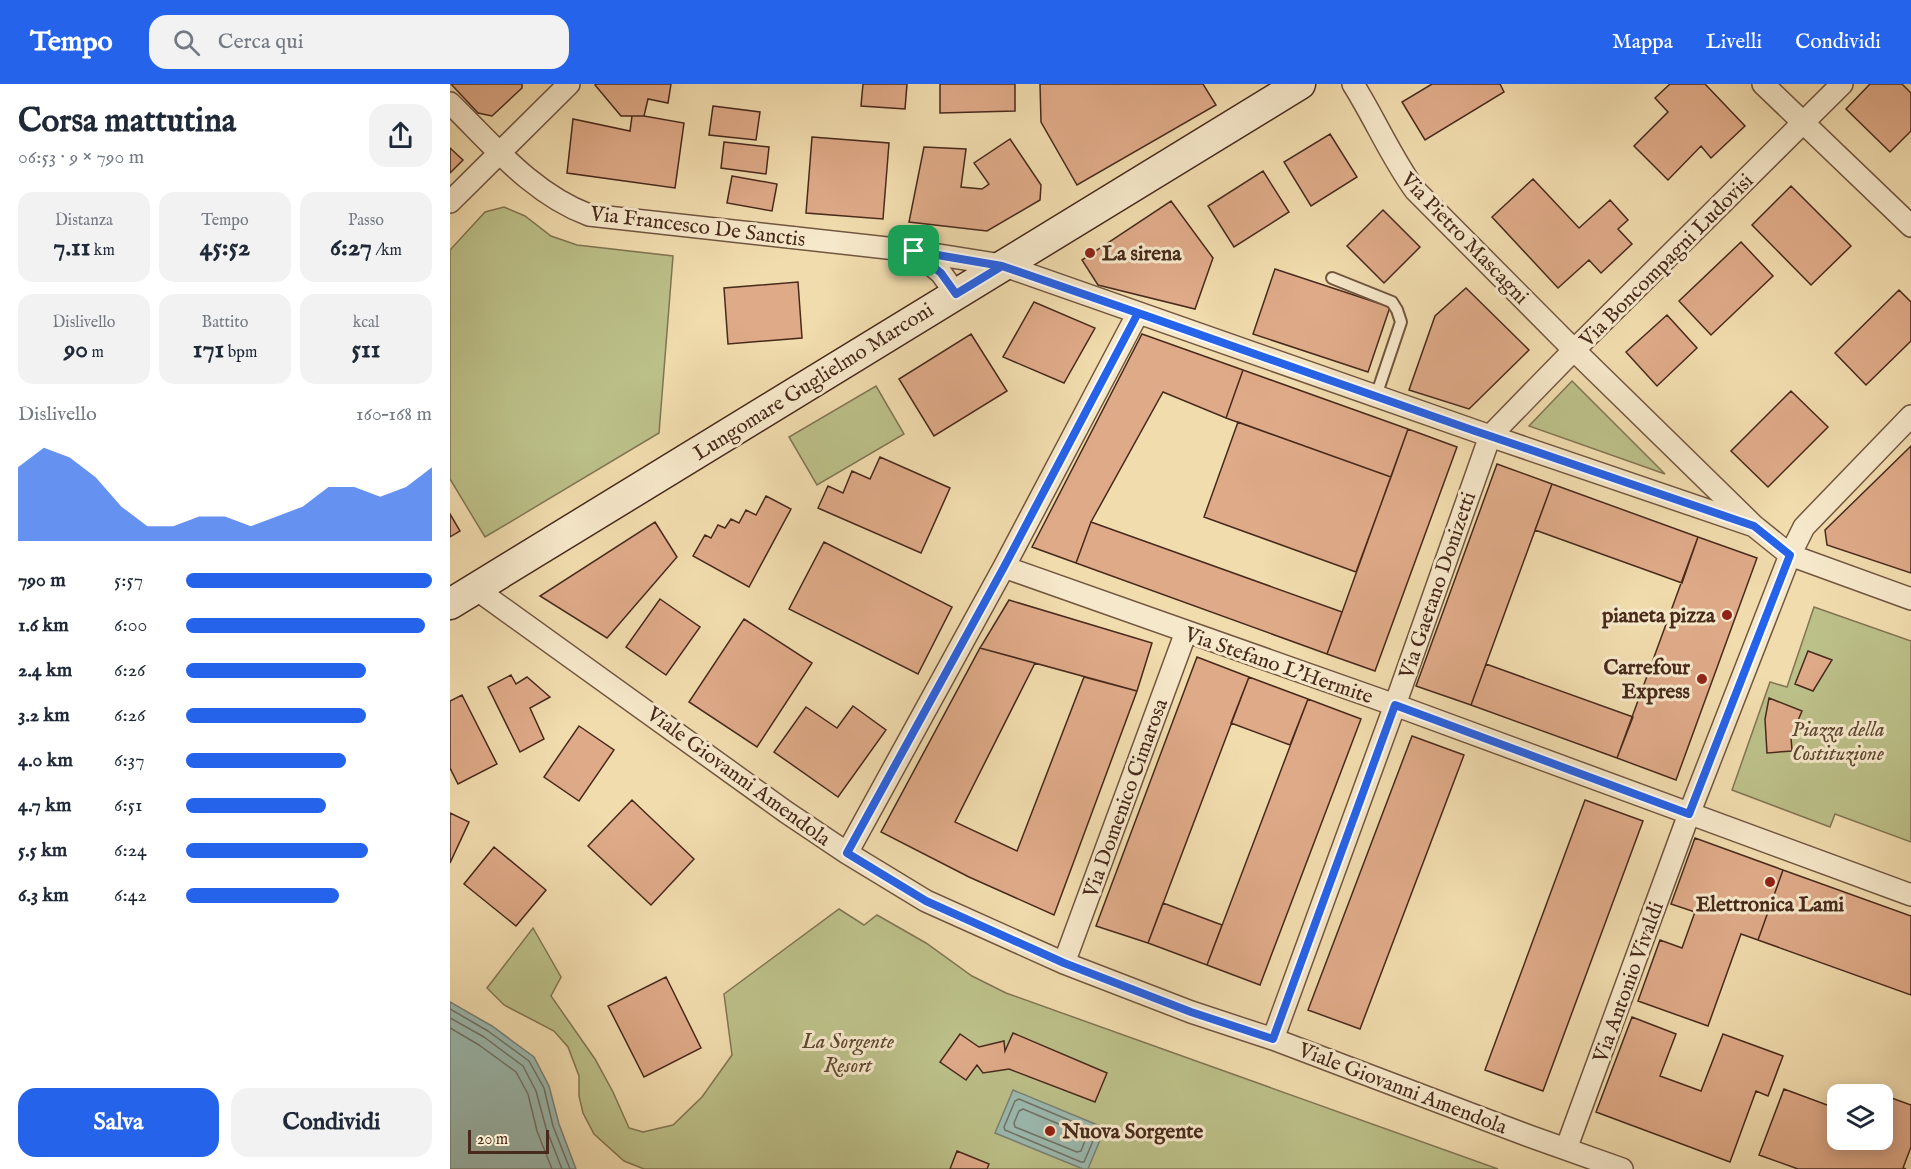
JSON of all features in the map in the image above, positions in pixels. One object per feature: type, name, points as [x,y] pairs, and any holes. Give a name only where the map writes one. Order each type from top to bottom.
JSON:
[{"type":"street","points":[[450,202],[501,153],[552,92],[569,84]]},
{"type":"street","name":"Lungomare Guglielmo Marconi","points":[[450,604],[1300,84]]},
{"type":"street","name":"Via Pietro Mascagni","points":[[1353,84],[1370,111],[1399,168],[1415,190],[1754,526]]},
{"type":"street","points":[[1763,84],[1911,226]]},
{"type":"street","name":"Via Boncompagni Ludovisi","points":[[1490,436],[1842,84]]},
{"type":"street","name":"Via Francesco De Sanctis","points":[[450,103],[523,175],[570,208],[589,215],[914,251],[1002,266],[1754,526]]},
{"type":"street","points":[[914,251],[941,273],[956,294]]},
{"type":"street","points":[[847,853],[1004,567],[1138,313]]},
{"type":"street","points":[[1911,416],[1804,527],[1790,555],[1689,814],[1911,895]]},
{"type":"street","name":"Via Gaetano Donizetti","points":[[1273,1039],[1490,436]]},
{"type":"street","points":[[1754,526],[1790,555],[1911,599]]},
{"type":"street","name":"Via Stefano L'Hermite","points":[[1004,567],[1395,705],[1689,814]]},
{"type":"street","name":"Viale Giovanni Amendola","points":[[476,589],[847,853],[926,901],[1064,963],[1191,1012],[1273,1039],[1622,1169]]},
{"type":"street","name":"Via Domenico Cimarosa","points":[[1064,963],[1186,632]]},
{"type":"street","name":"Via Antonio Vivaldi","points":[[1566,1149],[1689,814]]},
{"type":"lane","points":[[1332,278],[1392,302],[1397,310],[1401,322],[1376,396]]},
{"type":"green space","points":[[504,207],[525,216],[551,236],[577,245],[673,256],[659,433],[485,537],[450,479],[450,250],[485,212]]},
{"type":"green space","points":[[1572,381],[1665,474],[1529,426]]},
{"type":"green space","points":[[876,386],[904,434],[817,485],[789,437]]},
{"type":"green space","name":"Piazza della Costituzione","points":[[1814,607],[1911,641],[1911,842],[1835,814],[1830,827],[1732,790],[1770,682],[1787,687]]},
{"type":"green space","name":"La Sorgente Resort","points":[[839,909],[864,925],[877,915],[926,943],[972,976],[1006,993],[1498,1169],[644,1169],[624,1161],[594,1134],[583,1113],[579,1096],[579,1076],[568,1047],[554,1031],[504,1005],[487,988],[533,928],[561,977],[551,996],[595,1059],[629,1128],[643,1132],[673,1125],[702,1097],[732,1055],[724,994]]},
{"type":"water","points":[[450,1002],[492,1026],[534,1057],[549,1086],[559,1124],[576,1169],[450,1169]]},
{"type":"water","name":"Nuova Sorgente","points":[[1013,1090],[1105,1128],[1088,1169],[1083,1169],[995,1133]]},
{"type":"building","points":[[451,84],[522,84],[522,88],[492,116],[478,113]]},
{"type":"building","points":[[671,84],[668,103],[648,99],[644,116],[621,116],[595,85]]},
{"type":"building","points":[[863,84],[907,84],[905,109],[861,106]]},
{"type":"building","points":[[940,84],[1015,84],[1015,111],[940,113]]},
{"type":"building","points":[[1040,84],[1203,84],[1216,105],[1077,185],[1041,122]]},
{"type":"building","points":[[1432,84],[1500,84],[1504,92],[1425,140],[1402,102]]},
{"type":"building","points":[[1670,84],[1705,84],[1745,126],[1711,158],[1701,146],[1668,180],[1634,146],[1668,112],[1655,98]]},
{"type":"building","points":[[1870,84],[1902,84],[1911,93],[1911,131],[1890,152],[1846,109]]},
{"type":"building","points":[[713,106],[760,112],[756,140],[709,135]]},
{"type":"building","points":[[632,116],[684,123],[675,188],[567,173],[573,119],[630,131]]},
{"type":"building","points":[[1330,134],[1357,177],[1311,206],[1284,162]]},
{"type":"building","points":[[812,137],[889,143],[883,219],[806,213]]},
{"type":"building","points":[[1010,139],[1041,185],[1040,200],[987,231],[909,222],[924,147],[966,149],[961,187],[982,189],[989,184],[974,163]]},
{"type":"building","points":[[724,142],[769,147],[766,174],[721,168]]},
{"type":"building","points":[[450,148],[463,160],[450,173]]},
{"type":"building","points":[[1263,171],[1289,212],[1234,247],[1208,206]]},
{"type":"building","points":[[732,176],[777,184],[772,211],[727,203]]},
{"type":"building","points":[[1533,179],[1579,228],[1610,200],[1628,220],[1618,229],[1632,244],[1601,273],[1589,260],[1558,288],[1492,217]]},
{"type":"building","points":[[1791,186],[1851,246],[1811,285],[1752,225]]},
{"type":"building","points":[[1171,201],[1213,258],[1195,309],[1098,285],[1082,260]]},
{"type":"building","points":[[1383,210],[1420,247],[1384,283],[1347,246]]},
{"type":"building","points":[[1741,242],[1773,276],[1711,335],[1679,301]]},
{"type":"building","points":[[1275,269],[1390,307],[1368,372],[1253,334]]},
{"type":"building","points":[[798,282],[802,338],[728,344],[724,288]]},
{"type":"building","points":[[1466,288],[1529,350],[1469,409],[1409,390],[1435,316]]},
{"type":"building","points":[[1899,290],[1911,302],[1911,341],[1866,385],[1835,353]]},
{"type":"building","points":[[1034,302],[1095,328],[1064,383],[1003,357]]},
{"type":"building","points":[[1667,315],[1697,348],[1657,386],[1626,352]]},
{"type":"building","points":[[971,334],[1007,391],[934,436],[899,379]]},
{"type":"building","points":[[1142,334],[1243,370],[1226,418],[1163,392],[1091,522],[1076,563],[1032,547]]},
{"type":"building","points":[[1243,370],[1408,429],[1391,477],[1226,418]]},
{"type":"building","points":[[1791,391],[1828,427],[1768,487],[1731,451]]},
{"type":"building","points":[[1238,422],[1391,477],[1356,572],[1204,517]]},
{"type":"building","points":[[1408,429],[1457,447],[1375,671],[1327,654]]},
{"type":"building","points":[[1911,446],[1911,573],[1827,545],[1825,530]]},
{"type":"building","points":[[880,457],[950,488],[921,553],[818,508],[828,486],[843,493],[852,471],[870,479]]},
{"type":"building","points":[[1497,464],[1552,484],[1471,705],[1416,686]]},
{"type":"building","points":[[1552,484],[1698,537],[1682,583],[1535,530]]},
{"type":"building","points":[[766,496],[791,509],[749,587],[693,556],[705,535],[711,538],[718,525],[725,528],[731,519],[739,523],[746,510],[756,515]]},
{"type":"building","points":[[450,514],[460,531],[450,537]]},
{"type":"building","points":[[655,522],[677,557],[607,638],[540,596]]},
{"type":"building","points":[[1091,522],[1342,612],[1327,654],[1076,563]]},
{"type":"building","points":[[1698,537],[1757,558],[1676,780],[1617,758]]},
{"type":"building","points":[[824,542],[952,607],[918,674],[789,609]]},
{"type":"building","points":[[660,599],[700,627],[666,675],[626,647]]},
{"type":"building","points":[[1009,600],[1152,643],[1137,691],[980,648]]},
{"type":"building","points":[[744,619],[812,663],[757,747],[689,702]]},
{"type":"building","points":[[980,648],[1035,663],[955,822],[1017,851],[1084,677],[1137,691],[1054,915],[969,877],[881,832]]},
{"type":"building","points":[[1808,651],[1832,660],[1813,691],[1795,684]]},
{"type":"building","points":[[1197,657],[1249,677],[1148,943],[1096,926]]},
{"type":"building","points":[[1486,664],[1633,717],[1617,758],[1471,705]]},
{"type":"building","points":[[511,675],[516,684],[527,677],[550,697],[530,708],[544,739],[520,752],[488,687]]},
{"type":"building","points":[[1249,677],[1308,699],[1290,745],[1231,723]]},
{"type":"building","points":[[462,695],[497,764],[458,784],[450,768],[450,701]]},
{"type":"building","points":[[1769,698],[1802,711],[1791,737],[1792,751],[1767,753],[1765,719]]},
{"type":"building","points":[[1308,699],[1361,719],[1260,985],[1207,965]]},
{"type":"building","points":[[853,706],[886,730],[838,797],[774,752],[806,707],[837,728]]},
{"type":"building","points":[[579,726],[614,750],[579,801],[544,777]]},
{"type":"building","points":[[1412,736],[1464,755],[1360,1029],[1308,1010]]},
{"type":"building","points":[[632,800],[694,859],[651,905],[588,846]]},
{"type":"building","points":[[1585,800],[1643,821],[1543,1091],[1485,1070]]},
{"type":"building","points":[[450,813],[469,822],[450,863]]},
{"type":"building","points":[[1695,838],[1783,870],[1758,940],[1741,934],[1708,1026],[1638,1001],[1660,940],[1682,948],[1695,912],[1671,904]]},
{"type":"building","points":[[494,847],[546,890],[516,926],[464,884]]},
{"type":"building","points":[[1783,870],[1911,916],[1911,995],[1758,940]]},
{"type":"building","points":[[1163,903],[1222,925],[1207,965],[1148,943]]},
{"type":"building","points":[[666,977],[701,1048],[644,1077],[608,1006]]},
{"type":"building","points":[[1632,1017],[1676,1034],[1660,1076],[1701,1091],[1723,1034],[1783,1056],[1768,1096],[1756,1091],[1730,1162],[1596,1112]]},
{"type":"building","points":[[1013,1033],[1107,1073],[1095,1102],[1009,1069],[983,1073],[977,1065],[966,1080],[940,1062],[960,1034],[979,1047],[1004,1041],[1005,1051]]},
{"type":"building","points":[[1784,1089],[1827,1105],[1827,1150],[1893,1150],[1893,1098],[1911,1105],[1911,1147],[1903,1168],[1906,1169],[1798,1169],[1759,1155]]},
{"type":"building","points":[[957,1151],[989,1164],[987,1169],[950,1169]]},
{"type":"place","name":"La sirena","points":[[1090,253]]},
{"type":"place","name":"pianeta pizza","points":[[1727,615]]},
{"type":"place","name":"Carrefour Express","points":[[1702,679]]},
{"type":"place","name":"Elettronica Lami","points":[[1770,882]]},
{"type":"place","name":"Nuova Sorgente","points":[[1050,1131]]},
{"type":"route","points":[[914,251],[941,273],[956,294],[1002,266],[1070,289],[1475,431],[1754,526],[1790,555],[1689,814],[1395,705],[1273,1039],[1191,1012],[1064,963],[926,901],[847,853],[1004,567],[1138,313],[1002,266],[914,251]]}]
